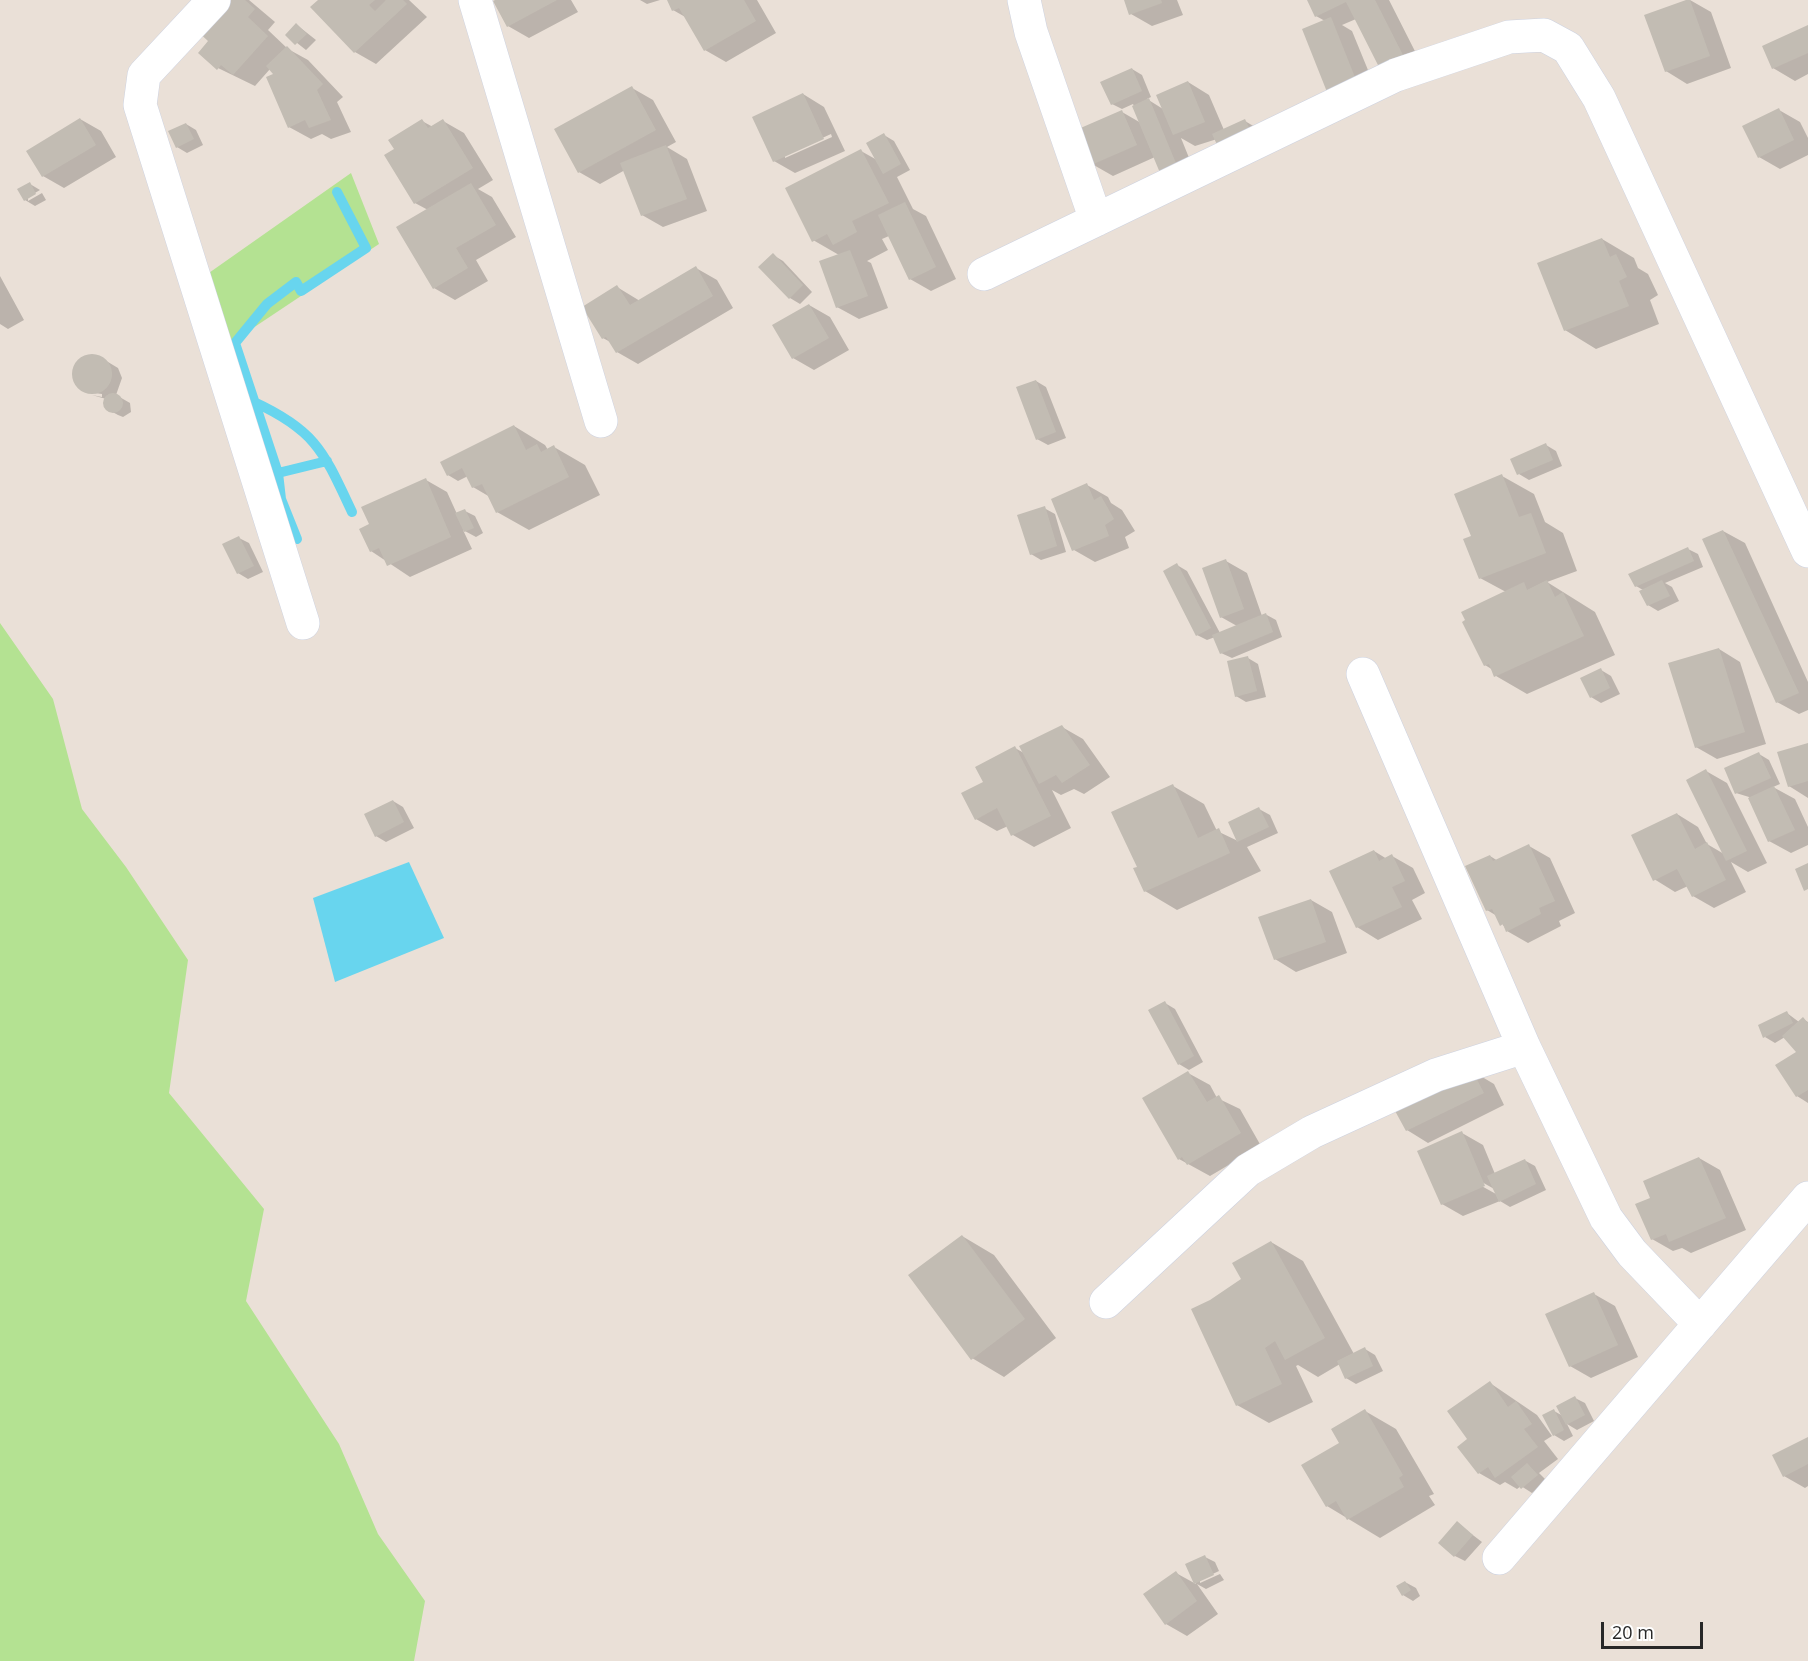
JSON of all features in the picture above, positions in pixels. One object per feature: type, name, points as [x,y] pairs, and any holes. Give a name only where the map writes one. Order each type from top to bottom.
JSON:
[{"type":"street","points":[[214,0],[144,75],[140,105],[303,623]]},
{"type":"street","points":[[475,0],[601,421]]},
{"type":"street","points":[[1024,0],[1031,33],[1096,219]]},
{"type":"street","points":[[984,274],[1396,75],[1509,37],[1544,35],[1568,48],[1599,98],[1808,551]]},
{"type":"street","points":[[1363,674],[1524,1047],[1606,1218],[1632,1253],[1700,1324]]},
{"type":"street","points":[[1106,1302],[1248,1170],[1312,1132],[1436,1075],[1524,1047]]},
{"type":"street","points":[[1499,1558],[1808,1198]]},
{"type":"green space","points":[[351,173],[379,244],[226,346],[206,275]]},
{"type":"green space","points":[[0,623],[53,699],[82,809],[126,867],[188,960],[169,1093],[264,1209],[246,1301],[339,1444],[378,1534],[425,1601],[414,1661],[0,1661]]},
{"type":"water","points":[[409,862],[444,938],[335,982],[313,898]]},
{"type":"building","points":[[222,0],[245,0],[255,9],[248,17],[268,36],[233,75],[221,65],[217,70],[198,53],[208,41],[195,29]]},
{"type":"building","points":[[318,0],[375,0],[369,5],[375,11],[386,0],[403,0],[407,4],[354,53],[310,7]]},
{"type":"building","points":[[557,0],[507,27],[493,1]]},
{"type":"building","points":[[667,0],[744,0],[756,21],[704,51],[679,8],[672,11]]},
{"type":"building","points":[[1124,0],[1161,0],[1162,3],[1129,15]]},
{"type":"building","points":[[1307,0],[1375,0],[1404,57],[1380,69],[1346,2],[1315,17]]},
{"type":"building","points":[[1690,0],[1710,56],[1665,72],[1644,15]]},
{"type":"building","points":[[1331,17],[1356,80],[1327,92],[1302,29]]},
{"type":"building","points":[[296,23],[307,34],[295,45],[285,35]]},
{"type":"building","points":[[1808,25],[1808,53],[1772,69],[1762,46]]},
{"type":"building","points":[[287,46],[323,84],[317,90],[331,120],[309,128],[305,120],[288,128],[266,77],[273,74],[266,66]]},
{"type":"building","points":[[1132,68],[1142,91],[1111,105],[1100,82]]},
{"type":"building","points":[[1188,81],[1205,122],[1173,135],[1156,95]]},
{"type":"building","points":[[632,86],[656,130],[578,173],[554,129]]},
{"type":"building","points":[[803,93],[824,139],[773,162],[752,117]]},
{"type":"building","points":[[1149,98],[1180,173],[1163,180],[1132,106]]},
{"type":"building","points":[[1779,108],[1794,140],[1758,158],[1742,126]]},
{"type":"building","points":[[1122,110],[1137,145],[1091,165],[1076,130]]},
{"type":"building","points":[[80,118],[96,145],[42,177],[26,151]]},
{"type":"building","points":[[422,119],[428,128],[443,119],[473,168],[414,204],[384,155],[394,149],[388,140]]},
{"type":"building","points":[[1245,119],[1253,136],[1220,151],[1212,134]]},
{"type":"building","points":[[186,123],[194,139],[176,148],[168,131]]},
{"type":"building","points":[[884,133],[901,164],[883,174],[866,143]]},
{"type":"building","points":[[666,145],[687,199],[641,216],[620,163]]},
{"type":"building","points":[[861,149],[889,203],[852,221],[857,232],[833,245],[827,234],[812,242],[785,188]]},
{"type":"building","points":[[30,182],[36,194],[24,201],[17,189]]},
{"type":"building","points":[[471,183],[496,225],[456,248],[468,268],[433,289],[396,227]]},
{"type":"building","points":[[905,202],[936,267],[909,280],[878,215]]},
{"type":"building","points":[[1602,238],[1610,257],[1616,254],[1627,277],[1619,281],[1629,306],[1564,331],[1537,263]]},
{"type":"building","points":[[850,250],[868,296],[836,308],[819,261]]},
{"type":"building","points":[[773,253],[803,285],[789,299],[758,267]]},
{"type":"building","points":[[696,266],[713,296],[616,353],[606,337],[602,339],[582,307],[617,285],[630,305]]},
{"type":"building","points":[[809,304],[829,338],[792,359],[772,325]]},
{"type":"building","points":[[92,354],[106,360],[112,374],[106,388],[92,394],[78,388],[72,374],[78,360]]},
{"type":"building","points":[[1036,380],[1056,432],[1036,440],[1016,387]]},
{"type":"building","points":[[113,393],[120,396],[123,403],[120,410],[113,413],[106,410],[103,403],[106,396]]},
{"type":"building","points":[[514,425],[526,450],[537,444],[541,452],[554,445],[569,477],[496,513],[482,484],[472,488],[462,468],[447,476],[440,462]]},
{"type":"building","points":[[1546,443],[1553,460],[1517,475],[1510,459]]},
{"type":"building","points":[[1502,474],[1519,517],[1531,513],[1546,553],[1479,579],[1463,539],[1471,536],[1454,494]]},
{"type":"building","points":[[426,478],[451,537],[387,566],[379,548],[370,552],[359,529],[369,524],[361,507]]},
{"type":"building","points":[[1087,483],[1094,500],[1101,496],[1114,519],[1105,525],[1109,536],[1072,551],[1051,499]]},
{"type":"building","points":[[1045,506],[1057,546],[1030,555],[1017,515]]},
{"type":"building","points":[[465,509],[474,528],[464,532],[455,513]]},
{"type":"building","points":[[1723,530],[1799,693],[1776,703],[1702,539]]},
{"type":"building","points":[[239,536],[254,566],[237,574],[222,544]]},
{"type":"building","points":[[1688,547],[1694,561],[1635,587],[1628,574]]},
{"type":"building","points":[[1226,559],[1244,609],[1220,618],[1202,568]]},
{"type":"building","points":[[1177,563],[1211,628],[1196,636],[1163,571]]},
{"type":"building","points":[[1547,580],[1555,597],[1563,592],[1584,636],[1494,677],[1489,664],[1484,666],[1462,622],[1465,620],[1461,612],[1524,582],[1527,590]]},
{"type":"building","points":[[1662,580],[1670,596],[1647,606],[1639,591]]},
{"type":"building","points":[[1266,613],[1273,632],[1220,654],[1212,635]]},
{"type":"building","points":[[1719,648],[1745,732],[1695,748],[1668,663]]},
{"type":"building","points":[[1248,656],[1257,691],[1235,697],[1227,661]]},
{"type":"building","points":[[1601,668],[1610,688],[1590,698],[1580,678]]},
{"type":"building","points":[[1062,725],[1090,765],[1062,783],[1056,775],[1039,784],[1019,746]]},
{"type":"building","points":[[1808,743],[1808,781],[1788,787],[1777,752]]},
{"type":"building","points":[[1015,746],[1051,816],[1011,836],[997,808],[975,820],[961,793],[983,782],[975,767]]},
{"type":"building","points":[[1759,752],[1771,778],[1735,794],[1724,768]]},
{"type":"building","points":[[1706,769],[1747,851],[1726,861],[1686,780]]},
{"type":"building","points":[[1173,784],[1198,838],[1219,828],[1230,853],[1144,892],[1133,868],[1137,867],[1111,812]]},
{"type":"building","points":[[1774,786],[1795,830],[1768,842],[1748,798]]},
{"type":"building","points":[[393,800],[404,822],[375,837],[364,814]]},
{"type":"building","points":[[1259,807],[1269,827],[1237,842],[1228,822]]},
{"type":"building","points":[[1677,813],[1695,849],[1707,842],[1726,880],[1692,897],[1677,869],[1653,881],[1631,835]]},
{"type":"building","points":[[1529,844],[1555,901],[1539,908],[1541,914],[1506,932],[1503,924],[1500,926],[1492,909],[1486,911],[1465,866],[1490,855],[1493,861]]},
{"type":"building","points":[[1374,850],[1379,861],[1392,854],[1405,881],[1392,887],[1402,907],[1356,928],[1329,871]]},
{"type":"building","points":[[1808,863],[1808,889],[1804,891],[1795,869]]},
{"type":"building","points":[[1311,899],[1326,942],[1274,960],[1258,917]]},
{"type":"building","points":[[1165,1001],[1194,1056],[1178,1065],[1148,1010]]},
{"type":"building","points":[[1787,1011],[1793,1023],[1763,1038],[1758,1025]]},
{"type":"building","points":[[1803,1017],[1808,1023],[1808,1090],[1796,1097],[1775,1065],[1796,1052],[1782,1036]]},
{"type":"building","points":[[1472,1070],[1484,1093],[1406,1131],[1394,1109]]},
{"type":"building","points":[[1188,1071],[1207,1102],[1219,1095],[1241,1133],[1187,1165],[1182,1157],[1178,1160],[1142,1098]]},
{"type":"building","points":[[1462,1131],[1485,1186],[1441,1205],[1417,1151]]},
{"type":"building","points":[[1699,1157],[1726,1218],[1669,1242],[1666,1234],[1651,1240],[1635,1204],[1650,1198],[1643,1181]]},
{"type":"building","points":[[1525,1159],[1536,1184],[1499,1202],[1487,1176]]},
{"type":"building","points":[[962,1235],[1025,1319],[971,1360],[908,1275]]},
{"type":"building","points":[[1271,1241],[1325,1338],[1285,1360],[1275,1341],[1265,1348],[1282,1384],[1236,1406],[1191,1309],[1210,1300],[1241,1279],[1232,1263]]},
{"type":"building","points":[[1594,1292],[1618,1345],[1569,1367],[1545,1314]]},
{"type":"building","points":[[1365,1347],[1373,1366],[1345,1379],[1337,1361]]},
{"type":"building","points":[[1490,1381],[1508,1407],[1516,1401],[1532,1424],[1524,1429],[1538,1447],[1495,1478],[1488,1467],[1478,1474],[1457,1447],[1467,1439],[1447,1411]]},
{"type":"building","points":[[1575,1396],[1585,1415],[1566,1425],[1556,1406]]},
{"type":"building","points":[[1365,1409],[1403,1475],[1399,1478],[1404,1487],[1347,1520],[1336,1501],[1326,1507],[1301,1465],[1339,1443],[1331,1429]]},
{"type":"building","points":[[1554,1409],[1564,1430],[1553,1436],[1542,1415]]},
{"type":"building","points":[[1808,1437],[1808,1464],[1783,1477],[1772,1455]]},
{"type":"building","points":[[1527,1463],[1538,1475],[1521,1489],[1511,1477]]},
{"type":"building","points":[[1457,1521],[1473,1535],[1454,1557],[1438,1543]]},
{"type":"building","points":[[1205,1555],[1214,1575],[1194,1584],[1185,1564]]},
{"type":"building","points":[[1176,1571],[1197,1601],[1165,1625],[1143,1594]]},
{"type":"building","points":[[1405,1581],[1411,1590],[1402,1596],[1396,1586]]},
{"type":"waterway","points":[[297,539],[281,499],[278,473],[235,343],[267,304],[296,282],[301,291],[366,248],[337,192]]},
{"type":"waterway","points":[[254,402],[292,423],[316,446],[334,474],[352,512]]},
{"type":"waterway","points":[[278,473],[327,461]]}]
